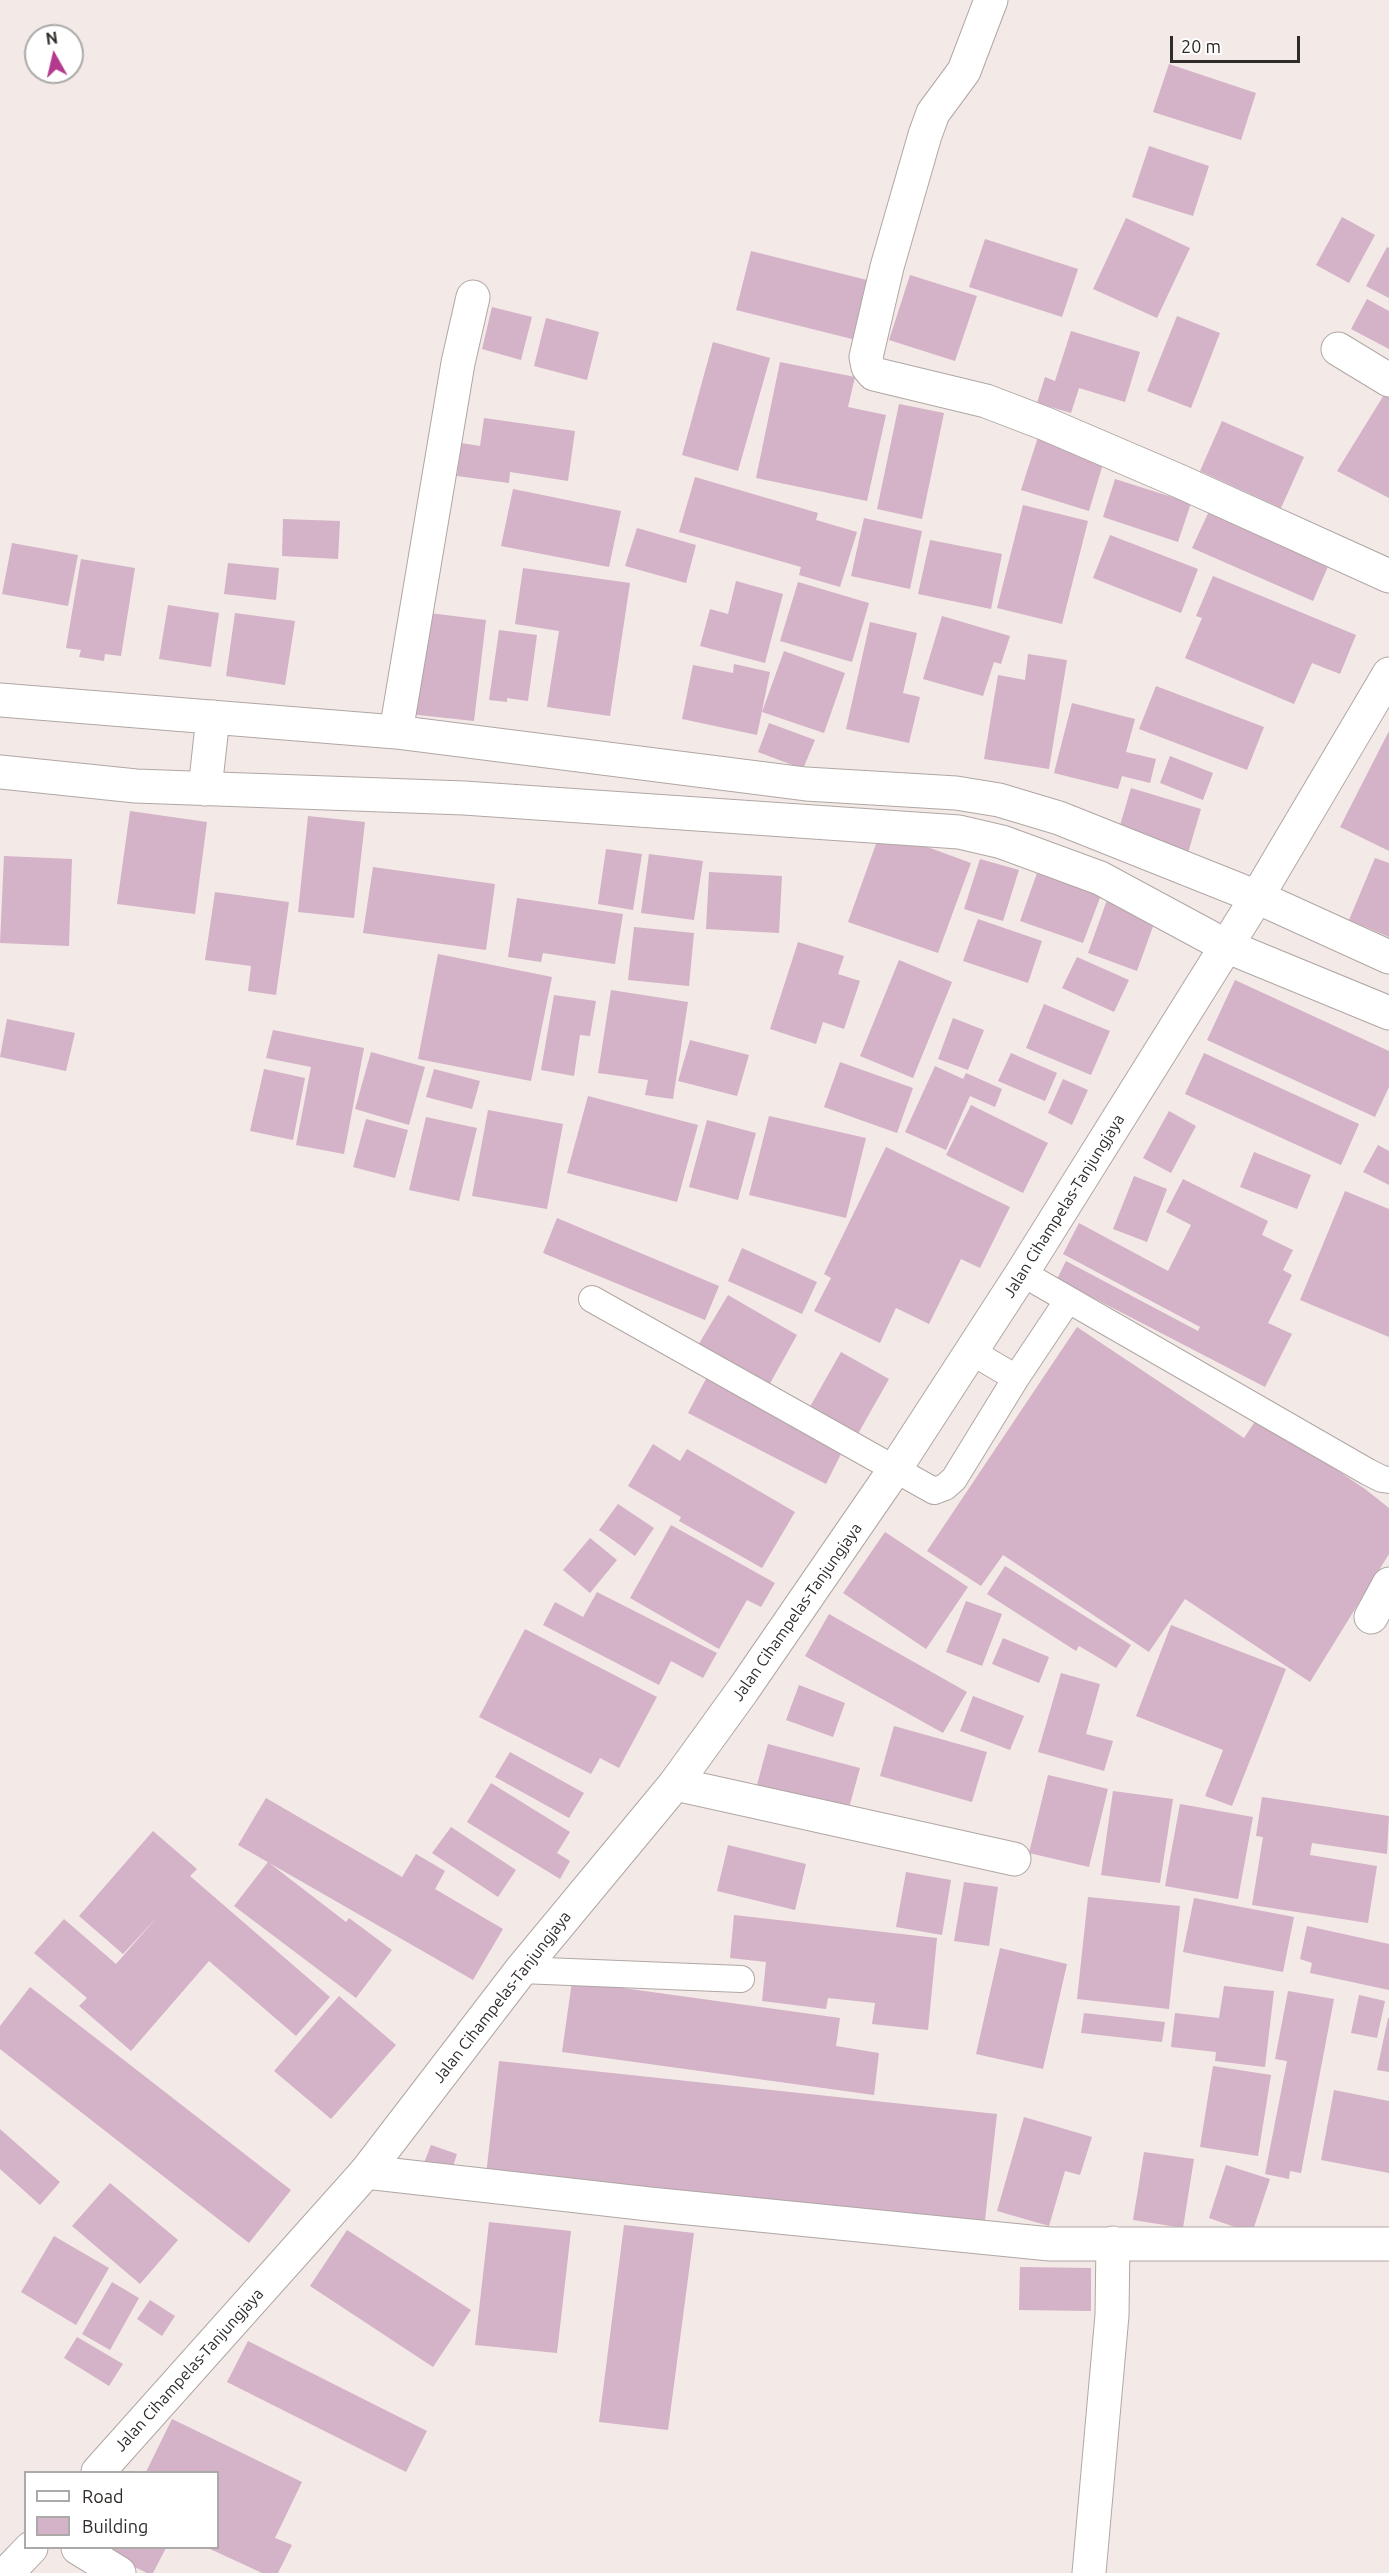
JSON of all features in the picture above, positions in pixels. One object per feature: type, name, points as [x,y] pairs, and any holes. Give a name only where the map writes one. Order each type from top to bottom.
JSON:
[{"type":"street","points":[[992,0],[964,70],[933,113],[925,135],[887,267],[866,357],[868,368],[874,375],[986,401],[1046,424],[1222,500],[1389,576]]},
{"type":"street","points":[[396,732],[456,375],[473,297]]},
{"type":"street","points":[[1338,349],[1389,380]]},
{"type":"street","name":"Jalan Cihampelas-Tanjungjaya","points":[[99,2471],[366,2172],[521,1970],[675,1784],[895,1469],[972,1352],[1257,897],[1389,674]]},
{"type":"street","points":[[0,700],[212,726],[396,732],[806,784],[956,793],[999,800],[1059,818],[1257,897],[1389,957]]},
{"type":"street","points":[[207,779],[212,726]]},
{"type":"street","points":[[0,772],[136,786],[207,779],[959,832],[1002,842],[1100,878],[1226,946],[1389,1013]]},
{"type":"street","points":[[1371,1617],[1389,1584]]},
{"type":"street","points":[[675,1784],[1014,1859]]},
{"type":"street","points":[[366,2172],[650,2204],[1050,2244],[1389,2244]]},
{"type":"street","points":[[1089,2573],[1112,2316],[1113,2243]]},
{"type":"street","points":[[7,2573],[29,2549]]},
{"type":"street","points":[[81,2549],[119,2573]]},
{"type":"lane","points":[[1022,1273],[1368,1472],[1389,1480]]},
{"type":"lane","points":[[592,1299],[934,1491],[945,1487],[954,1479],[1016,1378],[1068,1300]]},
{"type":"lane","points":[[972,1352],[1016,1378]]},
{"type":"lane","points":[[521,1970],[741,1979]]},
{"type":"building","points":[[1169,64],[1256,93],[1241,140],[1153,112]]},
{"type":"building","points":[[1149,146],[1209,166],[1193,216],[1132,197]]},
{"type":"building","points":[[1342,217],[1375,235],[1349,283],[1316,265]]},
{"type":"building","points":[[1126,218],[1190,248],[1157,318],[1093,289]]},
{"type":"building","points":[[985,239],[1078,269],[1062,317],[969,287]]},
{"type":"building","points":[[1387,247],[1389,248],[1389,298],[1366,286]]},
{"type":"building","points":[[751,251],[871,281],[856,340],[736,310]]},
{"type":"building","points":[[910,275],[977,296],[955,361],[889,340]]},
{"type":"building","points":[[1367,299],[1389,311],[1389,349],[1351,329]]},
{"type":"building","points":[[492,307],[532,317],[521,360],[482,349]]},
{"type":"building","points":[[1177,316],[1220,333],[1191,408],[1147,391]]},
{"type":"building","points":[[546,318],[599,332],[587,380],[534,366]]},
{"type":"building","points":[[1071,331],[1140,352],[1125,402],[1079,388],[1071,413],[1037,403],[1045,377],[1055,381]]},
{"type":"building","points":[[713,342],[770,358],[738,471],[682,455]]},
{"type":"building","points":[[780,362],[855,377],[848,407],[886,415],[867,501],[756,478]]},
{"type":"building","points":[[1387,390],[1389,391],[1389,498],[1337,471]]},
{"type":"building","points":[[899,404],[944,413],[922,519],[877,509]]},
{"type":"building","points":[[484,418],[575,431],[568,481],[510,472],[509,483],[457,476],[461,443],[480,446]]},
{"type":"building","points":[[1222,421],[1304,457],[1281,508],[1200,471]]},
{"type":"building","points":[[1038,437],[1105,457],[1089,511],[1021,490]]},
{"type":"building","points":[[695,477],[818,513],[816,520],[857,532],[840,587],[799,575],[801,567],[679,532]]},
{"type":"building","points":[[1115,479],[1191,503],[1178,542],[1103,517]]},
{"type":"building","points":[[513,489],[621,511],[609,567],[501,546]]},
{"type":"building","points":[[1023,505],[1088,521],[1062,624],[997,608]]},
{"type":"building","points":[[1210,509],[1330,562],[1313,601],[1192,548]]},
{"type":"building","points":[[864,518],[922,531],[910,589],[851,576]]},
{"type":"building","points":[[283,519],[340,521],[338,559],[282,556]]},
{"type":"building","points":[[637,528],[696,545],[686,583],[625,566]]},
{"type":"building","points":[[1110,535],[1198,569],[1181,613],[1093,578]]},
{"type":"building","points":[[930,540],[1002,554],[991,609],[918,594]]},
{"type":"building","points":[[12,543],[78,555],[68,606],[2,594]]},
{"type":"building","points":[[81,559],[135,568],[121,656],[105,654],[104,661],[79,657],[81,650],[66,648]]},
{"type":"building","points":[[228,563],[279,568],[276,600],[224,594]]},
{"type":"building","points":[[523,568],[630,583],[610,716],[547,707],[559,631],[515,624]]},
{"type":"building","points":[[1213,576],[1356,635],[1340,674],[1312,663],[1294,704],[1185,658],[1202,618],[1196,616]]},
{"type":"building","points":[[736,581],[783,594],[765,663],[700,646],[710,609],[728,614]]},
{"type":"building","points":[[798,582],[869,603],[852,662],[780,641]]},
{"type":"building","points":[[168,605],[219,613],[211,667],[159,659]]},
{"type":"building","points":[[421,612],[486,620],[474,721],[409,714]]},
{"type":"building","points":[[235,613],[295,621],[285,685],[226,676]]},
{"type":"building","points":[[942,616],[1010,636],[1001,664],[994,662],[983,696],[923,679]]},
{"type":"building","points":[[870,622],[917,633],[903,693],[920,697],[909,743],[846,729]]},
{"type":"building","points":[[499,630],[537,635],[528,701],[507,698],[507,702],[489,700]]},
{"type":"building","points":[[784,651],[845,673],[824,733],[762,712]]},
{"type":"building","points":[[1028,654],[1067,660],[1049,769],[984,759],[998,675],[1025,680]]},
{"type":"building","points":[[734,664],[770,672],[757,735],[682,719],[693,665],[733,673]]},
{"type":"building","points":[[1156,686],[1264,727],[1247,770],[1139,729]]},
{"type":"building","points":[[1072,703],[1135,719],[1126,752],[1156,759],[1150,783],[1122,776],[1118,789],[1054,773]]},
{"type":"building","points":[[769,723],[815,740],[803,769],[758,752]]},
{"type":"building","points":[[1389,731],[1389,851],[1340,827]]},
{"type":"building","points":[[1170,756],[1213,773],[1203,800],[1160,783]]},
{"type":"building","points":[[1131,788],[1201,809],[1188,853],[1118,832]]},
{"type":"building","points":[[130,811],[207,822],[195,914],[117,904]]},
{"type":"building","points":[[308,816],[365,822],[354,918],[298,912]]},
{"type":"building","points":[[881,830],[971,863],[938,953],[848,922]]},
{"type":"building","points":[[606,849],[642,854],[633,910],[598,904]]},
{"type":"building","points":[[649,854],[703,861],[694,920],[641,913]]},
{"type":"building","points":[[4,856],[72,859],[69,946],[0,943]]},
{"type":"building","points":[[1375,858],[1389,863],[1389,937],[1349,920]]},
{"type":"building","points":[[980,859],[1019,870],[1003,921],[964,909]]},
{"type":"building","points":[[373,867],[495,884],[486,950],[363,933]]},
{"type":"building","points":[[709,872],[782,876],[779,933],[706,929]]},
{"type":"building","points":[[1037,873],[1101,895],[1083,943],[1020,921]]},
{"type":"building","points":[[215,892],[289,902],[276,995],[248,991],[251,966],[205,960]]},
{"type":"building","points":[[517,898],[623,914],[615,964],[543,953],[541,962],[508,957]]},
{"type":"building","points":[[1107,900],[1156,918],[1137,971],[1088,953]]},
{"type":"building","points":[[978,919],[1042,941],[1028,983],[963,961]]},
{"type":"building","points":[[634,927],[694,933],[689,986],[628,980]]},
{"type":"building","points":[[798,942],[844,956],[838,974],[860,981],[844,1029],[823,1022],[816,1044],[770,1029]]},
{"type":"building","points":[[438,954],[552,977],[531,1081],[418,1059]]},
{"type":"building","points":[[1077,957],[1129,980],[1114,1012],[1062,988]]},
{"type":"building","points":[[899,960],[952,982],[913,1078],[860,1056]]},
{"type":"building","points":[[1235,980],[1389,1051],[1389,1087],[1375,1117],[1207,1040]]},
{"type":"building","points":[[611,990],[688,1002],[673,1099],[645,1095],[648,1080],[598,1073]]},
{"type":"building","points":[[554,995],[596,1001],[590,1036],[580,1035],[574,1076],[541,1070]]},
{"type":"building","points":[[1044,1004],[1110,1031],[1091,1075],[1026,1048]]},
{"type":"building","points":[[953,1018],[984,1030],[968,1070],[938,1059]]},
{"type":"building","points":[[7,1019],[75,1033],[66,1071],[0,1057]]},
{"type":"building","points":[[273,1030],[364,1048],[344,1154],[296,1145],[311,1067],[266,1058]]},
{"type":"building","points":[[690,1040],[749,1055],[737,1096],[678,1081]]},
{"type":"building","points":[[371,1052],[425,1067],[409,1125],[355,1109]]},
{"type":"building","points":[[1011,1053],[1057,1073],[1045,1101],[998,1081]]},
{"type":"building","points":[[1204,1053],[1359,1124],[1341,1165],[1185,1094]]},
{"type":"building","points":[[840,1062],[913,1088],[897,1133],[824,1107]]},
{"type":"building","points":[[935,1066],[963,1079],[966,1073],[1002,1089],[995,1107],[970,1096],[946,1150],[905,1132]]},
{"type":"building","points":[[264,1069],[305,1078],[293,1140],[250,1131]]},
{"type":"building","points":[[434,1069],[480,1081],[472,1109],[426,1097]]},
{"type":"building","points":[[1063,1079],[1088,1090],[1072,1125],[1048,1113]]},
{"type":"building","points":[[588,1096],[698,1125],[677,1202],[567,1173]]},
{"type":"building","points":[[971,1105],[1048,1143],[1023,1193],[946,1155]]},
{"type":"building","points":[[488,1110],[563,1124],[547,1209],[472,1196]]},
{"type":"building","points":[[1169,1111],[1196,1126],[1171,1173],[1143,1158]]},
{"type":"building","points":[[769,1116],[866,1138],[846,1218],[749,1195]]},
{"type":"building","points":[[426,1117],[477,1128],[459,1201],[409,1190]]},
{"type":"building","points":[[366,1119],[408,1130],[395,1178],[353,1167]]},
{"type":"building","points":[[707,1120],[756,1133],[738,1200],[689,1187]]},
{"type":"building","points":[[1378,1145],[1389,1151],[1389,1185],[1363,1172]]},
{"type":"building","points":[[886,1147],[1010,1207],[980,1268],[961,1259],[929,1324],[896,1308],[880,1343],[814,1311],[831,1278],[824,1274]]},
{"type":"building","points":[[1254,1152],[1311,1175],[1297,1209],[1240,1187]]},
{"type":"building","points":[[1134,1176],[1167,1189],[1147,1242],[1113,1229]]},
{"type":"building","points":[[1183,1179],[1268,1221],[1262,1235],[1293,1250],[1283,1270],[1292,1275],[1268,1323],[1292,1334],[1265,1387],[1057,1279],[1066,1261],[1198,1331],[1200,1327],[1063,1254],[1079,1223],[1168,1271],[1191,1225],[1166,1212]]},
{"type":"building","points":[[1345,1191],[1389,1209],[1389,1337],[1300,1300]]},
{"type":"building","points":[[557,1218],[719,1286],[705,1320],[543,1253]]},
{"type":"building","points":[[742,1248],[817,1282],[802,1314],[728,1281]]},
{"type":"building","points":[[728,1295],[797,1335],[768,1387],[697,1347]]},
{"type":"building","points":[[1077,1327],[1244,1438],[1258,1417],[1365,1489],[1389,1508],[1389,1554],[1310,1682],[1185,1599],[1149,1652],[1003,1555],[981,1586],[927,1551]]},
{"type":"building","points":[[841,1352],[889,1379],[855,1439],[807,1412]]},
{"type":"building","points":[[708,1375],[845,1446],[826,1484],[688,1413]]},
{"type":"building","points":[[653,1444],[680,1461],[687,1449],[795,1512],[762,1568],[679,1521],[681,1517],[628,1486]]},
{"type":"building","points":[[618,1504],[654,1528],[635,1556],[599,1530]]},
{"type":"building","points":[[671,1525],[775,1583],[761,1607],[747,1600],[719,1649],[630,1598]]},
{"type":"building","points":[[885,1532],[968,1587],[926,1649],[843,1593]]},
{"type":"building","points":[[590,1538],[617,1560],[590,1593],[563,1570]]},
{"type":"building","points":[[1005,1566],[1131,1645],[1116,1668],[1079,1646],[1076,1651],[987,1594]]},
{"type":"building","points":[[597,1592],[717,1653],[703,1678],[671,1661],[659,1685],[543,1625],[555,1602],[583,1617]]},
{"type":"building","points":[[966,1601],[1002,1614],[982,1666],[946,1652]]},
{"type":"building","points":[[829,1614],[967,1692],[943,1733],[805,1656]]},
{"type":"building","points":[[1171,1625],[1286,1669],[1232,1806],[1205,1796],[1223,1750],[1136,1716]]},
{"type":"building","points":[[525,1629],[657,1697],[619,1768],[600,1758],[591,1774],[479,1717]]},
{"type":"building","points":[[1003,1638],[1049,1657],[1039,1683],[992,1664]]},
{"type":"building","points":[[1061,1673],[1100,1684],[1086,1734],[1113,1741],[1104,1771],[1038,1752]]},
{"type":"building","points":[[799,1685],[845,1703],[833,1737],[786,1720]]},
{"type":"building","points":[[973,1696],[1024,1716],[1010,1750],[960,1731]]},
{"type":"building","points":[[894,1726],[987,1752],[972,1802],[880,1776]]},
{"type":"building","points":[[768,1744],[860,1768],[847,1815],[755,1792]]},
{"type":"building","points":[[510,1752],[584,1793],[569,1818],[495,1777]]},
{"type":"building","points":[[1048,1775],[1108,1789],[1089,1867],[1029,1853]]},
{"type":"building","points":[[491,1783],[570,1832],[557,1853],[570,1861],[560,1879],[467,1822]]},
{"type":"building","points":[[1113,1791],[1173,1799],[1160,1883],[1101,1875]]},
{"type":"building","points":[[1262,1797],[1389,1816],[1387,1854],[1312,1843],[1310,1855],[1377,1866],[1368,1923],[1252,1905],[1263,1837],[1256,1836]]},
{"type":"building","points":[[266,1798],[402,1877],[416,1854],[445,1871],[435,1889],[503,1929],[473,1980],[238,1845]]},
{"type":"building","points":[[1180,1804],[1253,1817],[1238,1899],[1165,1886]]},
{"type":"building","points":[[451,1827],[516,1870],[498,1897],[432,1853]]},
{"type":"building","points":[[153,1831],[197,1869],[190,1876],[330,1997],[296,2036],[209,1961],[131,2051],[79,2006],[87,1998],[34,1953],[64,1919],[116,1964],[159,1915],[123,1954],[79,1916]]},
{"type":"building","points":[[728,1845],[806,1864],[795,1910],[717,1891]]},
{"type":"building","points":[[268,1862],[346,1922],[349,1918],[392,1950],[356,1998],[234,1906]]},
{"type":"building","points":[[906,1872],[951,1880],[942,1935],[896,1927]]},
{"type":"building","points":[[964,1882],[998,1887],[989,1946],[954,1941]]},
{"type":"building","points":[[1088,1897],[1180,1906],[1169,2009],[1077,1999]]},
{"type":"building","points":[[1194,1898],[1294,1917],[1283,1972],[1183,1952]]},
{"type":"building","points":[[734,1915],[937,1938],[928,2030],[872,2024],[875,2003],[828,1998],[826,2009],[762,2001],[766,1962],[730,1958]]},
{"type":"building","points":[[1307,1926],[1389,1944],[1389,1990],[1310,1973],[1312,1963],[1300,1959]]},
{"type":"building","points":[[1000,1948],[1067,1964],[1043,2069],[976,2054]]},
{"type":"building","points":[[572,1981],[840,2018],[836,2046],[879,2053],[874,2095],[562,2052]]},
{"type":"building","points":[[1224,1986],[1274,1991],[1265,2067],[1215,2061],[1216,2052],[1171,2047],[1175,2013],[1219,2018]]},
{"type":"building","points":[[30,1987],[291,2190],[249,2243],[0,2049],[0,2026]]},
{"type":"building","points":[[1288,1991],[1334,1999],[1301,2173],[1290,2171],[1289,2179],[1265,2174],[1287,2061],[1275,2059]]},
{"type":"building","points":[[1359,1995],[1385,2001],[1377,2038],[1351,2033]]},
{"type":"building","points":[[339,1996],[396,2045],[331,2119],[274,2071]]},
{"type":"building","points":[[1084,2013],[1165,2022],[1162,2042],[1081,2033]]},
{"type":"building","points":[[1389,2018],[1389,2072],[1377,2070]]},
{"type":"building","points":[[499,2061],[997,2114],[984,2229],[486,2175]]},
{"type":"building","points":[[1213,2066],[1271,2075],[1258,2156],[1200,2147]]},
{"type":"building","points":[[1334,2090],[1389,2101],[1389,2173],[1321,2160]]},
{"type":"building","points":[[1024,2117],[1092,2137],[1080,2175],[1065,2171],[1049,2226],[997,2211]]},
{"type":"building","points":[[0,2129],[60,2182],[40,2205],[0,2169]]},
{"type":"building","points":[[431,2145],[457,2154],[451,2172],[424,2163]]},
{"type":"building","points":[[1144,2152],[1194,2159],[1183,2228],[1133,2220]]},
{"type":"building","points":[[1226,2165],[1270,2179],[1252,2233],[1209,2218]]},
{"type":"building","points":[[110,2183],[178,2240],[140,2284],[72,2226]]},
{"type":"building","points":[[489,2222],[571,2231],[557,2353],[475,2345]]},
{"type":"building","points":[[624,2225],[694,2233],[668,2430],[599,2422]]},
{"type":"building","points":[[347,2230],[471,2310],[433,2367],[310,2286]]},
{"type":"building","points":[[54,2236],[109,2268],[76,2325],[21,2292]]},
{"type":"building","points":[[1020,2267],[1091,2268],[1091,2311],[1019,2310]]},
{"type":"building","points":[[112,2282],[139,2298],[110,2350],[82,2334]]},
{"type":"building","points":[[150,2300],[175,2316],[162,2336],[137,2319]]},
{"type":"building","points":[[77,2337],[123,2364],[109,2386],[64,2358]]},
{"type":"building","points":[[248,2341],[427,2431],[406,2472],[227,2382]]},
{"type":"building","points":[[172,2419],[302,2482],[275,2538],[292,2545],[278,2573],[262,2573],[210,2549],[219,2549],[219,2471],[146,2471]]},
{"type":"building","points":[[97,2549],[165,2549],[153,2573],[147,2573]]}]
